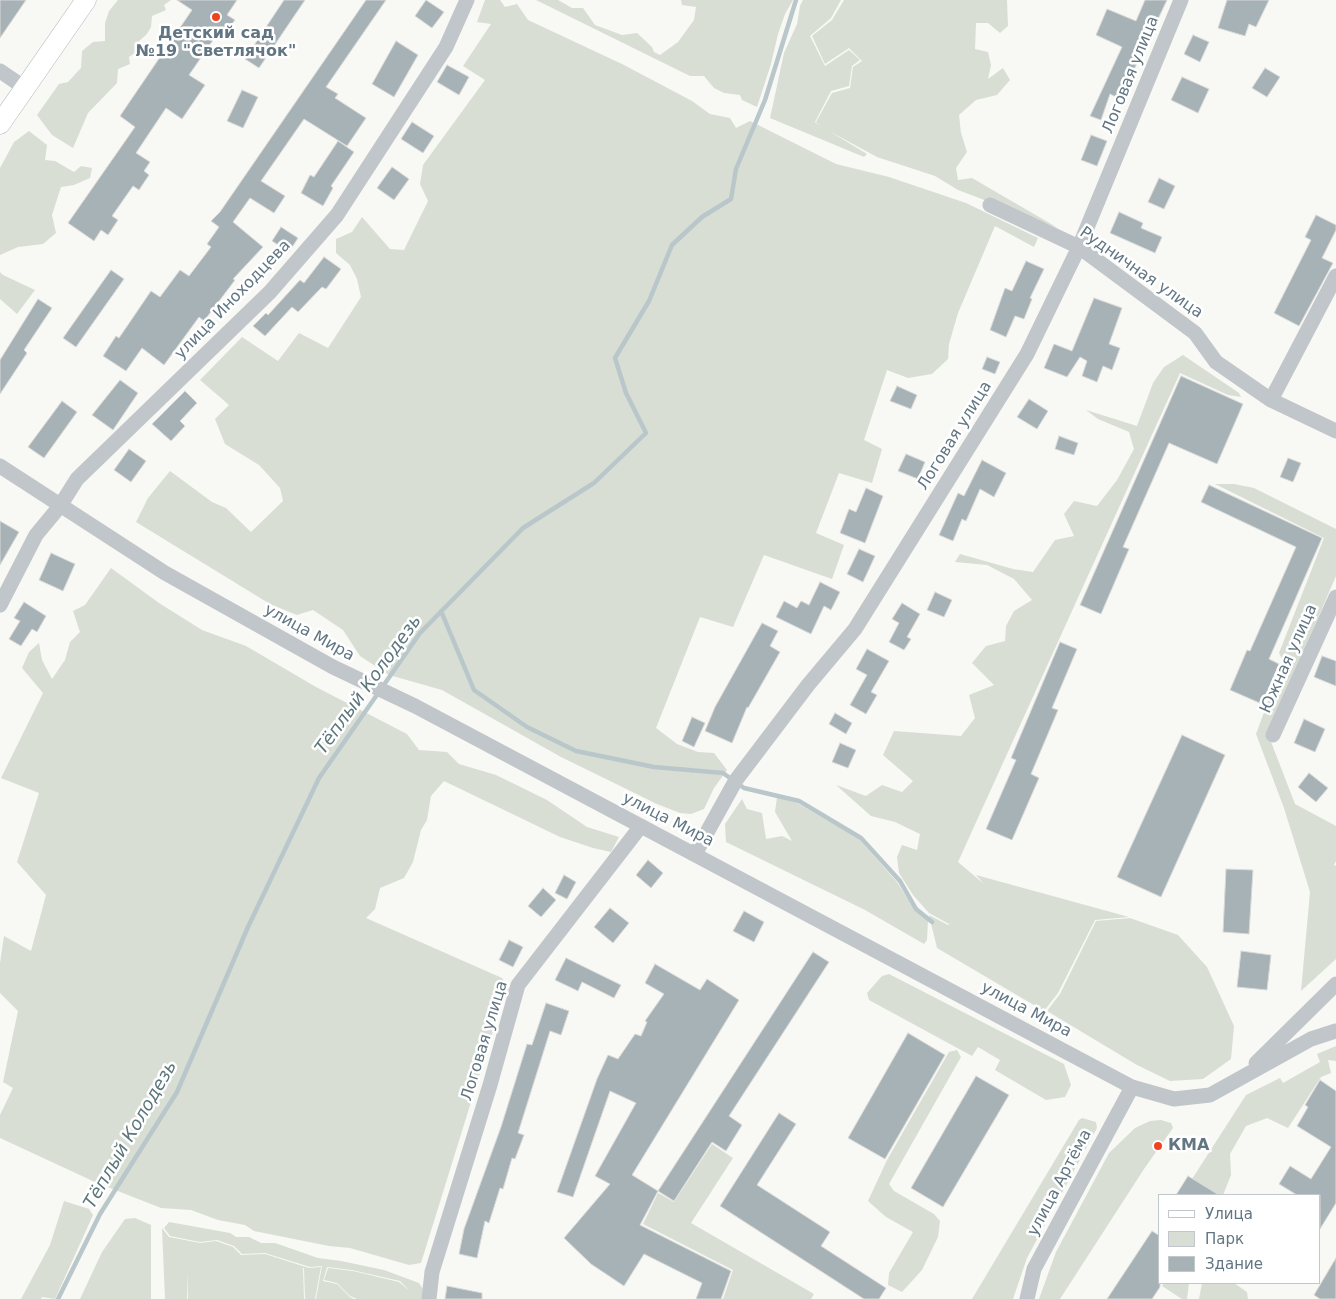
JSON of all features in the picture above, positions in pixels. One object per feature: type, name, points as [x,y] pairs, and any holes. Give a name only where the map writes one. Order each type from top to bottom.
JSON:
[{"type":"main road","points":[[0,124],[86,0]]},
{"type":"street","name":"улица Иноходцева","points":[[0,605],[36,535],[60,506],[77,479],[270,292],[337,214],[446,47],[467,0]]},
{"type":"street","name":"Логовая улица","points":[[695,854],[736,780],[808,685],[860,621],[1027,354],[1079,247],[1181,0]]},
{"type":"street","points":[[0,72],[25,88]]},
{"type":"street","name":"Рудничная улица","points":[[990,205],[1079,247],[1196,333],[1216,362],[1271,400],[1336,431]]},
{"type":"street","points":[[1271,400],[1336,276]]},
{"type":"street","name":"улица Мира","points":[[0,466],[165,573],[334,667],[415,706],[1132,1087],[1174,1099],[1196,1098],[1217,1092],[1242,1076],[1311,1039],[1336,1031]]},
{"type":"street","name":"Южная улица","points":[[1273,735],[1336,597]]},
{"type":"street","name":"Логовая улица","points":[[430,1299],[432,1272],[490,1085],[518,985],[641,826]]},
{"type":"street","points":[[1242,1076],[1336,984]]},
{"type":"street","name":"улица Артёма","points":[[1027,1299],[1034,1269],[1132,1087]]},
{"type":"green space","points":[[118,0],[171,0],[164,5],[166,10],[152,16],[151,27],[147,34],[138,42],[135,53],[129,57],[130,64],[118,69],[117,83],[88,113],[73,148],[52,135],[37,115],[59,84],[68,82],[81,68],[82,51],[93,42],[105,41],[105,23],[109,11]]},
{"type":"green space","points":[[485,0],[500,0],[505,7],[517,4],[528,20],[622,64],[692,101],[710,114],[730,118],[736,128],[750,121],[836,164],[889,177],[966,203],[1038,238],[1034,247],[995,226],[958,313],[949,344],[948,359],[932,374],[908,378],[887,370],[864,440],[882,449],[872,483],[839,473],[816,533],[844,545],[832,579],[764,555],[733,627],[700,617],[656,728],[677,744],[698,752],[714,753],[727,770],[714,788],[704,809],[691,814],[680,813],[657,804],[561,757],[442,690],[389,675],[360,656],[343,630],[313,610],[297,615],[270,604],[136,522],[148,498],[170,471],[212,502],[226,508],[251,532],[283,501],[280,488],[259,465],[225,444],[215,419],[229,405],[200,380],[242,337],[278,361],[299,333],[328,348],[361,297],[357,279],[350,265],[336,253],[336,239],[352,232],[362,217],[390,249],[404,250],[428,201],[420,184],[423,165],[485,80],[463,66],[491,24],[477,22]]},
{"type":"green space","points":[[536,0],[558,0],[572,8],[583,8],[595,25],[622,35],[637,33],[652,47],[654,52],[660,55],[678,42],[694,20],[696,7],[682,5],[681,0],[793,0],[785,14],[778,34],[771,64],[757,107],[742,100],[740,95],[724,93],[714,88],[704,76],[690,76]]},
{"type":"green space","points":[[803,0],[841,0],[831,18],[810,36],[825,66],[849,50],[860,60],[852,66],[849,86],[831,91],[815,122],[821,127],[816,122],[832,93],[850,88],[853,67],[862,61],[849,48],[825,64],[812,36],[832,20],[844,0],[1007,0],[1008,26],[1000,33],[988,23],[976,23],[975,49],[988,52],[991,65],[988,79],[1003,68],[1010,80],[997,95],[976,100],[959,115],[961,133],[967,152],[956,168],[958,180],[972,178],[1058,228],[958,190],[935,176],[877,157],[829,131],[867,154],[864,157],[770,118],[784,53],[797,24]]},
{"type":"green space","points":[[29,131],[47,145],[45,160],[55,161],[74,172],[81,166],[92,168],[90,178],[74,185],[61,187],[52,215],[56,233],[43,244],[18,247],[0,255],[0,168],[14,142]]},
{"type":"green space","points":[[0,272],[35,290],[17,314],[0,299]]},
{"type":"green space","points":[[1183,355],[1239,393],[1241,397],[1228,395],[1180,373],[958,862],[984,884],[976,875],[1129,917],[1095,920],[1058,993],[1044,1011],[937,948],[929,915],[948,925],[953,922],[949,924],[929,913],[913,895],[899,873],[897,857],[902,845],[917,850],[920,834],[895,822],[871,816],[836,785],[866,796],[882,785],[902,792],[913,781],[883,755],[894,731],[961,736],[975,718],[969,695],[994,685],[972,663],[986,646],[1005,641],[1006,626],[1014,611],[1032,600],[1014,579],[987,565],[955,562],[960,554],[1013,569],[1033,572],[1055,540],[1074,536],[1064,514],[1074,501],[1097,506],[1117,480],[1134,449],[1129,432],[1098,419],[1086,410],[1137,426],[1153,383],[1164,367]]},
{"type":"green space","points":[[1215,484],[1234,484],[1254,488],[1336,529],[1336,576],[1268,734],[1295,804],[1336,826],[1336,861],[1334,865],[1336,866],[1336,959],[1301,991],[1310,892],[1284,808],[1256,734],[1283,661],[1279,653],[1324,538]]},
{"type":"green space","points":[[111,568],[159,603],[202,630],[246,646],[316,687],[407,734],[419,750],[447,752],[459,764],[496,775],[547,800],[587,827],[619,837],[611,852],[593,848],[560,837],[444,781],[431,796],[427,820],[421,830],[413,862],[404,878],[380,888],[375,909],[366,918],[502,978],[509,989],[499,1012],[421,1263],[409,1265],[350,1248],[329,1246],[254,1231],[245,1225],[218,1220],[191,1210],[161,1208],[95,1182],[0,1138],[0,1115],[13,1088],[3,1082],[18,1011],[0,993],[0,963],[4,936],[31,951],[46,895],[17,862],[39,793],[1,778],[43,693],[22,668],[29,652],[39,643],[42,660],[52,679],[65,660],[70,642],[80,632],[73,611],[85,605]]},
{"type":"green space","points":[[777,797],[797,803],[858,838],[897,882],[915,910],[928,920],[927,940],[924,944],[865,910],[726,842],[725,824],[742,799],[747,809],[762,813],[766,839],[782,836],[792,841],[775,812]]},
{"type":"green space","points":[[1130,918],[1178,935],[1207,967],[1234,1026],[1231,1059],[1203,1079],[1170,1081],[1137,1065],[1047,1011],[1060,994],[1096,921]]},
{"type":"green space","points":[[889,974],[1064,1064],[1071,1085],[1065,1097],[1046,1100],[995,1070],[1000,1060],[978,1047],[972,1056],[869,1000],[867,993],[882,976]]},
{"type":"green space","points":[[1336,1046],[1336,1061],[1328,1060],[1331,1073],[1321,1077],[1288,1128],[1267,1118],[1246,1126],[1230,1154],[1231,1175],[1223,1194],[1209,1194],[1211,1191],[1192,1179],[1246,1095],[1280,1078],[1283,1083],[1320,1062],[1317,1054]]},
{"type":"green space","points":[[957,1050],[961,1057],[889,1184],[894,1191],[934,1214],[940,1221],[938,1237],[922,1270],[902,1292],[888,1285],[889,1273],[913,1232],[886,1217],[868,1201],[887,1160],[949,1052]]},
{"type":"green space","points":[[1082,1118],[1096,1122],[1097,1128],[1027,1258],[1013,1299],[972,1299],[1079,1120]]},
{"type":"green space","points":[[1161,1120],[1171,1123],[1173,1128],[1144,1169],[1060,1299],[1039,1299],[1056,1252],[1109,1153],[1135,1128],[1150,1121]]},
{"type":"green space","points":[[712,1144],[733,1158],[691,1223],[814,1294],[811,1299],[723,1299],[733,1270],[643,1224],[658,1193],[674,1202]]},
{"type":"green space","points":[[64,1201],[89,1209],[93,1215],[55,1299],[42,1297],[41,1299],[21,1299],[50,1245]]},
{"type":"green space","points":[[135,1218],[151,1225],[151,1299],[80,1299],[102,1252],[125,1219]]},
{"type":"green space","points":[[169,1222],[230,1233],[236,1237],[249,1237],[261,1243],[275,1243],[318,1258],[384,1270],[419,1283],[425,1292],[425,1299],[357,1299],[350,1296],[337,1283],[324,1280],[328,1268],[353,1271],[399,1282],[410,1291],[400,1281],[352,1270],[327,1267],[323,1281],[337,1284],[350,1297],[354,1299],[316,1299],[322,1266],[310,1267],[265,1253],[242,1254],[234,1246],[217,1240],[200,1242],[170,1236],[164,1228]]},
{"type":"green space","points":[[162,1228],[169,1237],[200,1243],[216,1241],[233,1247],[241,1255],[265,1254],[309,1268],[321,1267],[315,1299],[305,1299],[303,1268],[304,1299],[188,1299],[187,1272],[187,1299],[165,1299]]},
{"type":"green space","points":[[1163,1284],[1189,1284],[1187,1299],[1182,1299],[1162,1286]]},
{"type":"green space","points":[[1202,1284],[1235,1284],[1247,1292],[1248,1299],[1199,1299]]},
{"type":"building","points":[[0,0],[26,0],[0,38]]},
{"type":"building","points":[[177,0],[237,0],[227,15],[235,20],[225,33],[220,30],[189,75],[205,85],[182,119],[166,108],[136,153],[150,162],[144,171],[149,175],[139,190],[133,186],[112,216],[118,220],[108,235],[101,230],[94,241],[68,223],[135,127],[120,116],[192,10]]},
{"type":"building","points":[[284,0],[305,0],[259,68],[245,59]]},
{"type":"building","points":[[366,0],[386,0],[326,87],[338,94],[335,98],[366,118],[347,146],[304,119],[261,181],[285,196],[274,213],[250,198],[233,222],[263,247],[233,279],[235,280],[204,321],[199,317],[164,365],[142,348],[126,371],[103,356],[116,336],[119,338],[151,291],[160,297],[180,270],[189,276],[211,247],[207,244],[219,227],[211,221],[220,212]]},
{"type":"building","points":[[426,0],[444,12],[432,28],[415,16]]},
{"type":"building","points":[[1145,0],[1167,0],[1120,99],[1110,94],[1101,120],[1090,116],[1122,47],[1096,35],[1107,9],[1136,21]]},
{"type":"building","points":[[1227,0],[1269,0],[1256,27],[1249,24],[1245,36],[1218,28]]},
{"type":"building","points":[[1193,35],[1209,42],[1200,62],[1184,54]]},
{"type":"building","points":[[396,41],[418,55],[394,97],[372,84]]},
{"type":"building","points":[[447,65],[469,77],[459,95],[437,82]]},
{"type":"building","points":[[1265,68],[1280,77],[1267,97],[1252,88]]},
{"type":"building","points":[[1182,77],[1209,89],[1198,113],[1171,100]]},
{"type":"building","points":[[242,90],[258,97],[243,128],[227,121]]},
{"type":"building","points":[[412,122],[434,136],[423,153],[401,139]]},
{"type":"building","points":[[1091,135],[1107,141],[1097,166],[1081,160]]},
{"type":"building","points":[[338,141],[354,152],[331,186],[333,188],[323,206],[301,193],[310,175],[314,177]]},
{"type":"building","points":[[392,167],[409,179],[394,200],[377,188]]},
{"type":"building","points":[[1159,178],[1175,186],[1164,209],[1148,202]]},
{"type":"building","points":[[1119,212],[1143,223],[1141,228],[1162,237],[1155,253],[1110,233]]},
{"type":"building","points":[[1316,215],[1336,225],[1336,230],[1322,258],[1333,263],[1299,326],[1274,313],[1311,240],[1305,237]]},
{"type":"building","points":[[281,227],[298,238],[289,252],[272,241]]},
{"type":"building","points":[[324,257],[341,269],[326,289],[322,287],[298,312],[292,307],[265,336],[253,326],[266,313],[268,315],[300,280],[304,283]]},
{"type":"building","points":[[1026,261],[1044,269],[1030,298],[1032,299],[1024,319],[1015,316],[1006,337],[990,330],[1005,288],[1012,291]]},
{"type":"building","points":[[111,270],[124,279],[76,347],[63,338]]},
{"type":"building","points":[[1094,298],[1122,308],[1109,344],[1120,348],[1112,370],[1103,366],[1097,382],[1082,376],[1087,361],[1080,357],[1067,377],[1044,368],[1054,344],[1072,351]]},
{"type":"building","points":[[38,299],[52,308],[24,350],[27,353],[0,394],[0,360]]},
{"type":"building","points":[[987,357],[1000,362],[995,374],[982,369]]},
{"type":"building","points":[[1181,376],[1243,404],[1217,464],[1169,443],[1123,547],[1129,549],[1101,614],[1080,605]]},
{"type":"building","points":[[120,380],[138,393],[113,430],[92,415]]},
{"type":"building","points":[[897,386],[917,395],[911,409],[890,401]]},
{"type":"building","points":[[185,391],[197,403],[180,421],[185,426],[171,441],[152,424]]},
{"type":"building","points":[[1029,399],[1048,411],[1037,429],[1017,417]]},
{"type":"building","points":[[62,401],[77,412],[44,458],[28,447]]},
{"type":"building","points":[[1059,436],[1078,443],[1074,455],[1055,449]]},
{"type":"building","points":[[129,449],[146,461],[131,482],[114,470]]},
{"type":"building","points":[[906,454],[925,462],[918,479],[898,471]]},
{"type":"building","points":[[1288,458],[1301,463],[1293,482],[1280,477]]},
{"type":"building","points":[[982,460],[1006,473],[994,497],[980,489],[966,521],[962,519],[953,541],[939,535],[958,493],[964,496]]},
{"type":"building","points":[[1209,485],[1322,538],[1269,659],[1279,664],[1262,704],[1230,690],[1247,650],[1250,651],[1296,547],[1201,502]]},
{"type":"building","points":[[866,488],[883,496],[865,543],[840,533],[849,509],[856,512]]},
{"type":"building","points":[[0,521],[19,532],[0,565]]},
{"type":"building","points":[[859,549],[875,556],[863,582],[847,574]]},
{"type":"building","points":[[51,553],[75,564],[63,591],[39,580]]},
{"type":"building","points":[[820,582],[840,592],[831,610],[824,606],[811,634],[776,617],[784,601],[797,608],[801,601],[809,605]]},
{"type":"building","points":[[935,592],[952,600],[944,617],[927,610]]},
{"type":"building","points":[[24,602],[46,616],[37,632],[32,629],[21,646],[9,639],[20,621],[14,618]]},
{"type":"building","points":[[902,603],[920,614],[907,637],[911,639],[904,650],[889,642],[899,623],[892,619]]},
{"type":"building","points":[[762,623],[778,631],[770,646],[780,652],[747,707],[732,743],[705,731],[715,707]]},
{"type":"building","points":[[1060,642],[1077,649],[1052,708],[1058,710],[1031,774],[1039,778],[1012,840],[986,829],[1016,760],[1011,758]]},
{"type":"building","points":[[867,649],[889,661],[871,692],[877,695],[866,714],[850,705],[867,675],[856,669]]},
{"type":"building","points":[[1322,656],[1336,661],[1336,686],[1314,677]]},
{"type":"building","points":[[835,713],[852,723],[846,734],[829,724]]},
{"type":"building","points":[[692,717],[705,723],[694,747],[682,741]]},
{"type":"building","points":[[1304,719],[1325,729],[1315,752],[1294,743]]},
{"type":"building","points":[[1182,735],[1225,755],[1161,897],[1117,877]]},
{"type":"building","points":[[840,743],[856,750],[848,768],[832,762]]},
{"type":"building","points":[[1309,773],[1328,788],[1316,802],[1298,787]]},
{"type":"building","points":[[648,860],[663,873],[651,888],[636,875]]},
{"type":"building","points":[[1226,869],[1253,870],[1249,934],[1223,932]]},
{"type":"building","points":[[564,875],[576,882],[567,899],[555,893]]},
{"type":"building","points":[[543,888],[556,900],[541,917],[528,906]]},
{"type":"building","points":[[610,908],[629,923],[613,943],[594,927]]},
{"type":"building","points":[[744,911],[764,922],[754,942],[733,931]]},
{"type":"building","points":[[509,940],[523,947],[513,967],[499,960]]},
{"type":"building","points":[[1241,951],[1271,955],[1267,990],[1237,987]]},
{"type":"building","points":[[813,952],[829,962],[729,1116],[742,1125],[726,1151],[712,1142],[674,1201],[658,1191]]},
{"type":"building","points":[[566,958],[621,985],[614,998],[582,982],[578,991],[555,980]]},
{"type":"building","points":[[655,964],[700,990],[707,979],[739,1000],[632,1175],[658,1191],[640,1225],[731,1271],[721,1299],[696,1299],[702,1283],[644,1254],[624,1286],[591,1264],[564,1238],[610,1184],[595,1176],[636,1103],[610,1091],[573,1197],[557,1192],[597,1079],[608,1055],[618,1059],[635,1034],[641,1036],[647,1022],[645,1021],[664,994],[645,983]]},
{"type":"building","points":[[546,1003],[569,1011],[561,1035],[550,1031],[518,1133],[524,1135],[515,1159],[512,1158],[503,1189],[500,1188],[489,1223],[485,1221],[477,1258],[459,1254],[464,1229],[501,1127],[527,1044],[532,1045]]},
{"type":"building","points":[[908,1033],[945,1055],[885,1159],[848,1138]]},
{"type":"building","points":[[976,1076],[1009,1095],[943,1207],[911,1188]]},
{"type":"building","points":[[1320,1080],[1336,1091],[1336,1203],[1321,1227],[1321,1194],[1295,1194],[1279,1184],[1290,1166],[1311,1179],[1331,1147],[1297,1126],[1308,1107],[1305,1105]]},
{"type":"building","points":[[779,1113],[796,1124],[757,1185],[830,1232],[821,1246],[886,1288],[879,1299],[864,1299],[720,1206]]},
{"type":"building","points":[[1188,1176],[1217,1194],[1177,1194]]},
{"type":"building","points":[[1152,1231],[1158,1235],[1158,1284],[1160,1284],[1160,1287],[1152,1299],[1107,1299]]},
{"type":"building","points":[[1336,1258],[1336,1299],[1320,1299],[1314,1295]]},
{"type":"building","points":[[447,1286],[482,1293],[482,1299],[445,1299]]},
{"type":"waterway","name":"Тёплый Колодезь","points":[[58,1299],[100,1214],[177,1092],[248,927],[319,778],[420,633],[523,528],[594,483],[646,433],[626,393],[615,358],[649,301],[672,245],[702,217],[731,199],[736,169],[765,100],[796,0]]},
{"type":"waterway","points":[[441,611],[474,690],[527,727],[576,751],[654,767],[723,773],[744,788],[799,801],[861,838],[900,881],[916,909],[932,922]]},
{"type":"place","name":"Детский сад №19 \"Светлячок\"","points":[[216,17]]},
{"type":"place","name":"КМА","points":[[1158,1146]]}]
